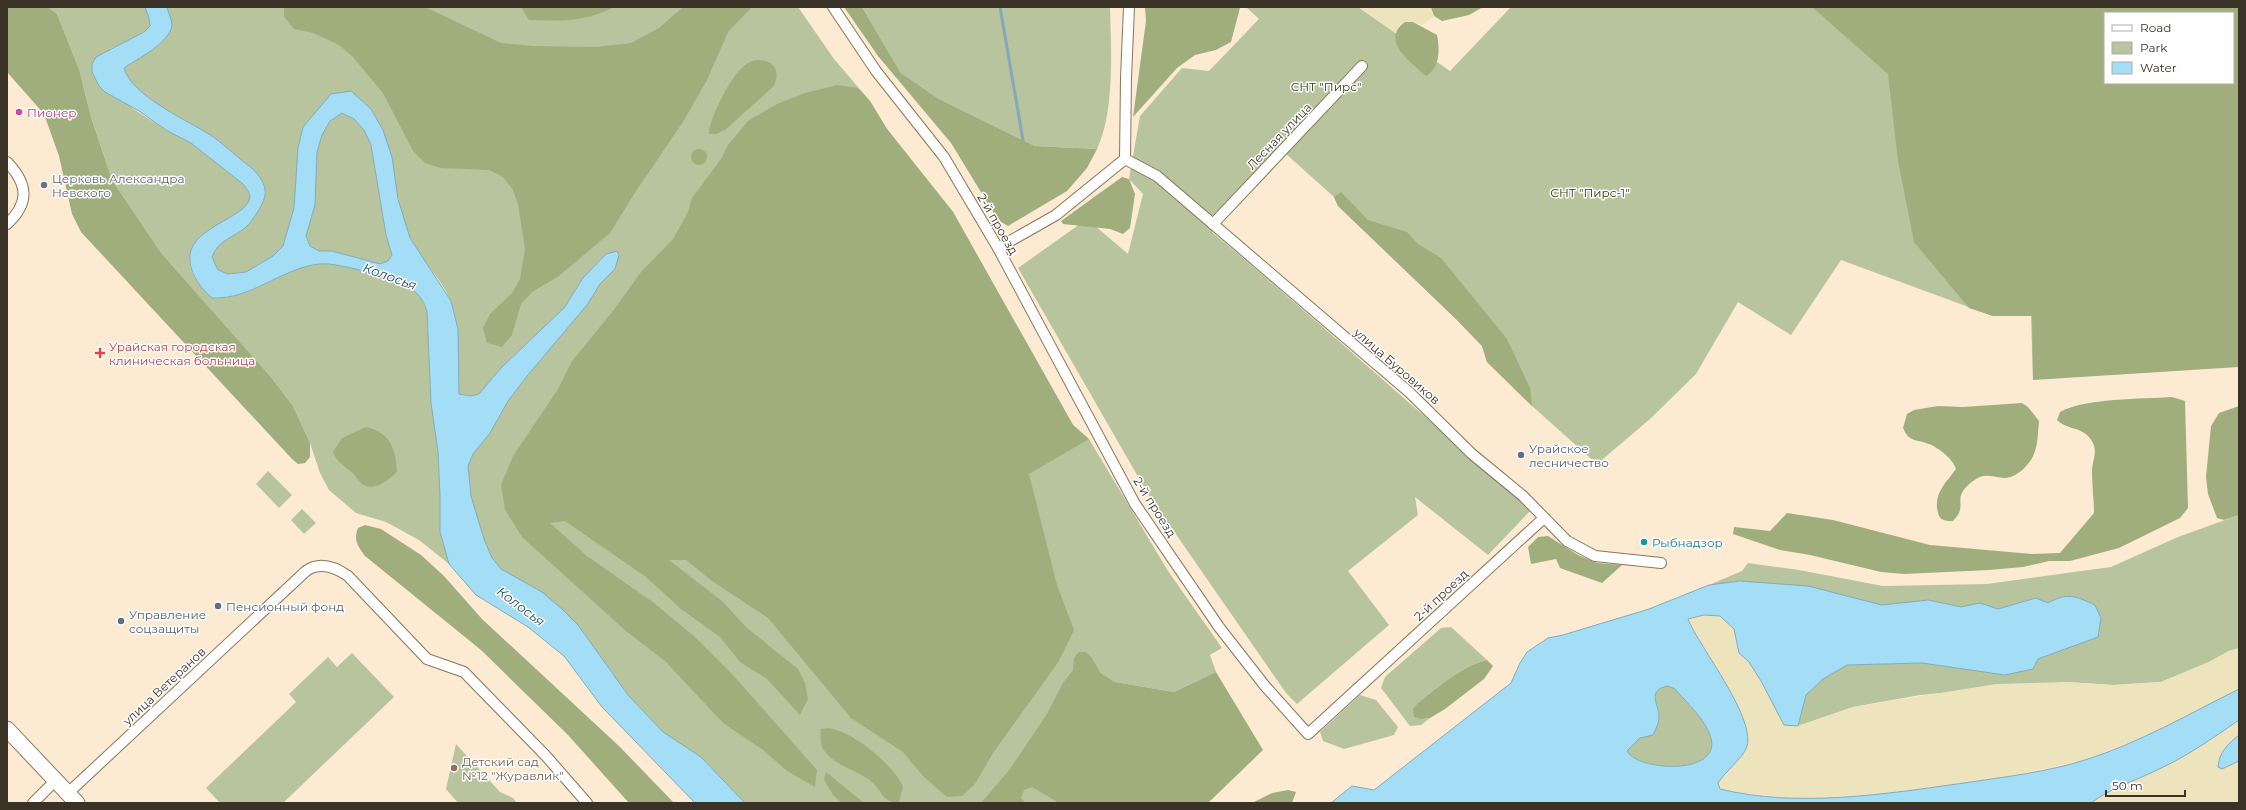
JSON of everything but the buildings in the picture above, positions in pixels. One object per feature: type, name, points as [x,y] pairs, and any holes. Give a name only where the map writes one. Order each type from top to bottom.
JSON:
[{"type":"main road","points":[[7,729],[73,798]]},
{"type":"street","name":"2-й проезд","points":[[833,7],[876,71],[944,157],[998,248],[1135,504],[1219,627],[1265,686],[1308,734],[1544,518]]},
{"type":"street","points":[[998,248],[1056,215],[1125,159],[1126,78],[1130,7]]},
{"type":"street","name":"Лесная улица","points":[[1213,224],[1362,66]]},
{"type":"street","name":"улица Буровиков","points":[[1125,159],[1157,176],[1409,392],[1472,454],[1523,496],[1567,541],[1595,556],[1661,563]]},
{"type":"street","points":[[7,162],[18,175],[24,192],[21,209],[7,224]]},
{"type":"street","name":"улица Ветеранов","points":[[73,798],[311,567],[327,566],[342,572],[428,659],[464,672],[546,756],[586,803]]},
{"type":"street","points":[[33,803],[56,780]]},
{"type":"green space","points":[[7,7],[48,7],[57,14],[79,69],[91,117],[112,180],[162,254],[271,377],[293,406],[310,443],[310,457],[305,463],[298,464],[292,459],[81,232],[72,214],[59,156],[44,114],[7,72]]},
{"type":"green space","points":[[48,7],[145,7],[150,26],[138,37],[110,49],[132,108],[166,130],[191,143],[243,184],[250,195],[247,205],[239,212],[206,232],[197,241],[191,252],[190,265],[193,275],[212,298],[226,298],[240,295],[292,271],[319,264],[325,264],[353,268],[388,278],[412,289],[421,298],[427,312],[431,403],[438,452],[440,532],[449,564],[419,540],[386,522],[356,513],[329,490],[320,473],[310,443],[293,406],[271,377],[162,254],[112,180],[91,117],[79,69],[57,14]]},
{"type":"green space","points":[[167,7],[798,7],[834,59],[870,101],[887,129],[953,212],[1073,425],[1089,439],[1168,571],[1222,648],[1210,655],[1216,672],[1174,692],[1115,682],[1101,673],[1092,658],[1092,803],[745,803],[701,757],[663,732],[628,695],[578,625],[501,569],[492,558],[484,539],[471,496],[468,466],[473,454],[490,433],[508,401],[557,338],[587,305],[600,284],[615,269],[606,254],[583,278],[564,308],[501,368],[479,394],[471,396],[459,394],[457,337],[451,303],[438,279],[420,255],[411,239],[400,207],[391,158],[380,125],[369,107],[351,91],[303,127],[298,148],[294,208],[283,246],[273,256],[246,272],[228,274],[218,270],[212,257],[215,251],[222,243],[249,224],[264,200],[265,190],[262,180],[253,169],[212,136],[149,98],[129,79],[124,68],[159,45],[172,25]]},
{"type":"green space","points":[[284,7],[425,7],[501,43],[534,46],[597,47],[631,43],[659,28],[683,7],[752,7],[728,32],[707,80],[683,122],[636,191],[610,233],[559,276],[532,292],[521,304],[512,335],[502,347],[487,343],[483,328],[490,314],[512,293],[520,279],[525,249],[518,204],[513,190],[503,177],[489,170],[440,168],[425,163],[413,151],[383,93],[352,56],[339,45],[313,33],[294,29],[284,17]]},
{"type":"green space","points":[[521,7],[614,7],[594,16],[573,20],[529,20]]},
{"type":"green space","points":[[844,7],[862,7],[901,73],[939,99],[1035,146],[1097,149],[1087,168],[1067,191],[1008,226],[998,220],[951,143],[878,56]]},
{"type":"green space","points":[[862,7],[1110,7],[1111,80],[1107,117],[1103,134],[1097,149],[1035,146],[939,99],[901,73]]},
{"type":"green space","points":[[1145,7],[1240,8],[1231,42],[1216,50],[1195,55],[1177,68],[1133,117],[1146,21]]},
{"type":"green space","points":[[1246,7],[1358,7],[1450,71],[1511,7],[1830,7],[1890,71],[2048,301],[2033,380],[2031,316],[1993,316],[1841,260],[1791,335],[1738,302],[1696,374],[1650,419],[1597,464],[1532,406],[1487,362],[1482,346],[1457,320],[1338,206],[1334,197],[1285,153],[1212,232],[1532,509],[1488,555],[1415,497],[1418,515],[1348,571],[1389,625],[1297,704],[1286,693],[1148,494],[1018,268],[1087,219],[1128,254],[1143,194],[1129,179],[1140,116],[1182,68],[1209,71],[1259,19]]},
{"type":"green space","points":[[1483,7],[1469,15],[1442,21],[1434,16],[1431,8]]},
{"type":"green space","points":[[1812,7],[2239,7],[2239,367],[2033,380],[2032,316],[1993,316],[1969,308],[1914,242],[1898,161],[1888,74]]},
{"type":"green space","points":[[1405,22],[1413,22],[1437,35],[1439,47],[1438,58],[1431,73],[1426,76],[1406,58],[1400,51],[1397,44],[1395,36],[1398,29]]},
{"type":"green space","points":[[755,60],[767,61],[774,66],[777,75],[774,86],[725,130],[716,134],[709,134],[712,119],[726,89],[737,73],[745,65]]},
{"type":"green space","points":[[837,85],[858,88],[870,101],[887,129],[953,212],[1073,425],[1089,439],[1029,474],[1057,585],[1074,630],[1059,661],[993,753],[975,784],[962,796],[947,797],[924,777],[903,752],[851,718],[768,618],[712,581],[686,560],[669,560],[722,601],[746,627],[798,669],[805,683],[808,699],[800,715],[767,679],[740,662],[720,637],[681,609],[646,577],[565,521],[550,523],[587,556],[654,603],[695,637],[733,675],[817,770],[815,787],[787,771],[763,750],[723,723],[665,661],[626,631],[522,537],[505,510],[501,485],[513,456],[558,389],[572,361],[613,311],[641,272],[673,239],[688,212],[692,198],[721,159],[728,145],[748,121],[777,104],[805,93]]},
{"type":"green space","points":[[342,113],[354,119],[364,130],[371,145],[386,235],[392,255],[388,261],[380,264],[332,251],[319,251],[310,246],[306,235],[315,205],[317,152],[322,135],[330,121]]},
{"type":"green space","points":[[699,149],[706,154],[707,157],[702,164],[699,165],[692,160],[691,157],[696,150]]},
{"type":"green space","points":[[1122,177],[1129,179],[1135,194],[1130,228],[1123,234],[1110,229],[1063,224],[1061,221]]},
{"type":"green space","points":[[1341,192],[1368,220],[1407,232],[1418,244],[1441,258],[1507,339],[1530,388],[1532,406],[1487,362],[1482,346],[1457,320],[1338,206],[1334,197]]},
{"type":"green space","points":[[2172,397],[2185,401],[2188,508],[2180,518],[2119,548],[2070,561],[2049,561],[2023,567],[1904,574],[1881,572],[1810,555],[1780,550],[1733,534],[1734,527],[1770,531],[1787,513],[1833,520],[1930,545],[2032,554],[2060,553],[2094,513],[2092,467],[2095,449],[2087,435],[2064,425],[2057,420],[2060,412],[2071,407],[2084,404],[2130,399]]},
{"type":"green space","points":[[2022,403],[2028,407],[2039,421],[2036,448],[2031,460],[2019,473],[2010,477],[1985,476],[1977,478],[1962,492],[1960,510],[1953,521],[1946,521],[1942,519],[1938,513],[1937,500],[1944,485],[1956,469],[1949,458],[1937,448],[1914,440],[1905,433],[1903,428],[1907,414],[1914,410],[1938,406],[1963,407]]},
{"type":"green space","points":[[2239,406],[2239,515],[2224,520],[2217,518],[2208,494],[2206,477],[2211,426],[2219,413]]},
{"type":"green space","points":[[366,427],[374,429],[386,437],[393,449],[397,472],[379,485],[369,487],[360,482],[338,461],[333,452],[342,438]]},
{"type":"green space","points":[[268,471],[292,495],[279,508],[256,484]]},
{"type":"green space","points":[[302,509],[316,523],[304,534],[291,520]]},
{"type":"green space","points":[[2239,515],[2239,648],[2229,651],[2209,662],[2161,682],[2114,685],[2066,682],[1920,695],[1853,707],[1798,726],[1806,695],[1823,679],[1847,665],[1922,663],[2005,675],[2037,659],[2098,637],[2095,605],[2082,599],[2066,596],[2048,603],[2036,598],[1998,609],[1980,603],[1961,607],[1928,600],[1882,605],[1740,581],[1709,585],[1742,571],[1748,563],[1799,570],[1883,586],[1987,584],[2111,567],[2178,537]]},
{"type":"green space","points":[[365,525],[381,529],[421,555],[444,576],[482,619],[620,747],[674,803],[629,803],[568,735],[481,650],[365,556],[358,546],[356,536],[358,528]]},
{"type":"green space","points":[[1548,536],[1578,555],[1597,563],[1622,565],[1602,583],[1560,568],[1556,559],[1531,564],[1528,547],[1538,537]]},
{"type":"green space","points":[[1451,627],[1487,660],[1459,672],[1418,703],[1422,719],[1430,718],[1421,725],[1410,726],[1381,688],[1385,677],[1441,628]]},
{"type":"green space","points":[[1079,652],[1086,652],[1092,658],[1101,673],[1115,682],[1174,692],[1216,672],[1263,750],[1208,803],[1059,803],[1032,787],[1024,790],[1021,798],[1026,803],[981,803],[1010,769],[1047,714],[1063,683],[1073,670],[1074,658]]},
{"type":"green space","points":[[352,653],[394,697],[283,803],[220,803],[206,788],[296,702],[289,694],[328,657],[337,667]]},
{"type":"green space","points":[[1487,660],[1493,666],[1484,679],[1445,709],[1430,718],[1422,719],[1414,717],[1413,709],[1434,690],[1459,672]]},
{"type":"green space","points":[[1668,686],[1675,689],[1696,712],[1709,731],[1711,738],[1711,750],[1704,759],[1691,764],[1661,766],[1646,763],[1634,758],[1627,751],[1640,738],[1653,735],[1659,716],[1655,694],[1661,688]]},
{"type":"green space","points":[[1360,695],[1376,700],[1398,727],[1394,735],[1344,749],[1323,741],[1320,732]]},
{"type":"green space","points":[[829,728],[839,731],[860,742],[890,768],[898,777],[903,786],[899,803],[886,799],[873,783],[862,775],[843,766],[826,753],[821,741],[821,729]]},
{"type":"green space","points":[[456,744],[500,792],[513,798],[517,803],[458,803],[446,789]]},
{"type":"green space","points":[[826,772],[864,803],[842,803],[833,795],[824,780]]},
{"type":"green space","points":[[1288,790],[1296,792],[1292,803],[1252,803],[1272,793]]},
{"type":"sand","points":[[1358,7],[1433,7],[1431,9],[1434,16],[1422,25],[1413,22],[1403,23],[1400,25],[1396,33]]},
{"type":"sand","points":[[1704,615],[1720,616],[1734,629],[1739,653],[1749,662],[1761,681],[1784,725],[1798,726],[1853,707],[1996,684],[2066,682],[2114,685],[2161,682],[2209,662],[2229,651],[2239,648],[2239,689],[2155,732],[2085,760],[2009,776],[1901,792],[1802,799],[1731,792],[1720,789],[1718,783],[1725,772],[1746,749],[1747,735],[1742,716],[1688,619]]},
{"type":"sand","points":[[2239,720],[2239,735],[2227,745],[2232,765],[2239,761],[2239,803],[2091,803],[2115,789],[2168,765],[2199,747]]},
{"type":"water","name":"Колосья","points":[[145,7],[167,7],[172,23],[170,32],[152,50],[124,68],[129,78],[137,88],[149,98],[212,136],[253,169],[264,185],[264,200],[257,213],[247,226],[222,243],[215,251],[212,257],[218,270],[228,274],[246,272],[273,256],[283,246],[294,208],[298,148],[303,127],[331,94],[351,91],[371,109],[383,130],[392,157],[398,199],[410,238],[451,301],[458,329],[459,394],[471,396],[479,394],[501,368],[564,308],[583,278],[606,254],[617,251],[619,255],[615,269],[600,284],[587,305],[527,376],[508,401],[490,433],[473,454],[468,466],[471,496],[484,539],[492,558],[501,569],[542,592],[562,609],[578,625],[628,695],[663,732],[701,757],[745,803],[695,803],[602,707],[564,656],[528,627],[476,595],[449,564],[440,532],[438,452],[431,403],[427,312],[422,299],[414,291],[409,287],[391,279],[355,269],[326,264],[319,264],[292,271],[253,289],[226,297],[212,298],[204,290],[195,277],[191,267],[191,250],[197,240],[206,232],[239,212],[247,205],[250,197],[249,192],[243,184],[191,143],[166,130],[139,111],[105,92],[99,86],[92,72],[92,64],[96,57],[144,32],[150,26]],"holes":[[[342,113],[354,119],[364,130],[371,145],[386,235],[392,255],[388,261],[380,264],[332,251],[319,251],[310,246],[306,236],[315,205],[317,152],[322,135],[330,121]]]},
{"type":"water","points":[[1740,581],[1808,586],[1882,605],[1928,600],[1961,607],[1980,603],[1998,609],[2036,598],[2048,603],[2061,597],[2072,596],[2095,605],[2101,618],[2098,637],[2038,659],[2033,669],[2005,675],[1922,663],[1847,665],[1823,679],[1806,695],[1798,726],[1784,725],[1761,681],[1749,662],[1739,653],[1734,629],[1720,616],[1704,615],[1688,619],[1736,703],[1744,721],[1748,737],[1744,753],[1718,783],[1720,789],[1749,795],[1780,798],[1842,797],[1904,791],[2041,771],[2085,760],[2125,745],[2164,728],[2239,689],[2239,720],[2199,747],[2168,765],[2115,789],[2091,803],[1331,803],[1352,786],[1374,790],[1511,683],[1527,652],[1548,638],[1563,635],[1649,609],[1709,585]],"holes":[[[1668,686],[1675,689],[1696,712],[1709,731],[1711,738],[1711,750],[1704,759],[1691,764],[1676,766],[1661,766],[1646,763],[1634,758],[1627,751],[1640,738],[1653,735],[1657,726],[1659,716],[1655,698],[1656,694],[1662,688]]]},
{"type":"water","points":[[2239,735],[2239,761],[2222,769],[2218,767],[2222,753]]},
{"type":"waterway","points":[[1000,7],[1023,140]]},
{"type":"place","name":"Пионер","points":[[19,112]]},
{"type":"place","name":"Церковь Александра Невского","points":[[44,185]]},
{"type":"place","name":"Урайская городская клиническая больница","points":[[100,353]]},
{"type":"place","name":"Урайское лесничество","points":[[1521,455]]},
{"type":"place","name":"Рыбнадзор","points":[[1644,542]]},
{"type":"place","name":"Пенсионный фонд","points":[[218,606]]},
{"type":"place","name":"Управление соцзащиты","points":[[121,621]]},
{"type":"place","name":"Детский сад №12 \"Журавлик\"","points":[[454,768]]},
{"type":"park label","name":"СНТ \"Пирс\"","points":[[1326,86]]},
{"type":"park label","name":"СНТ \"Пирс-1\"","points":[[1590,192]]}]
